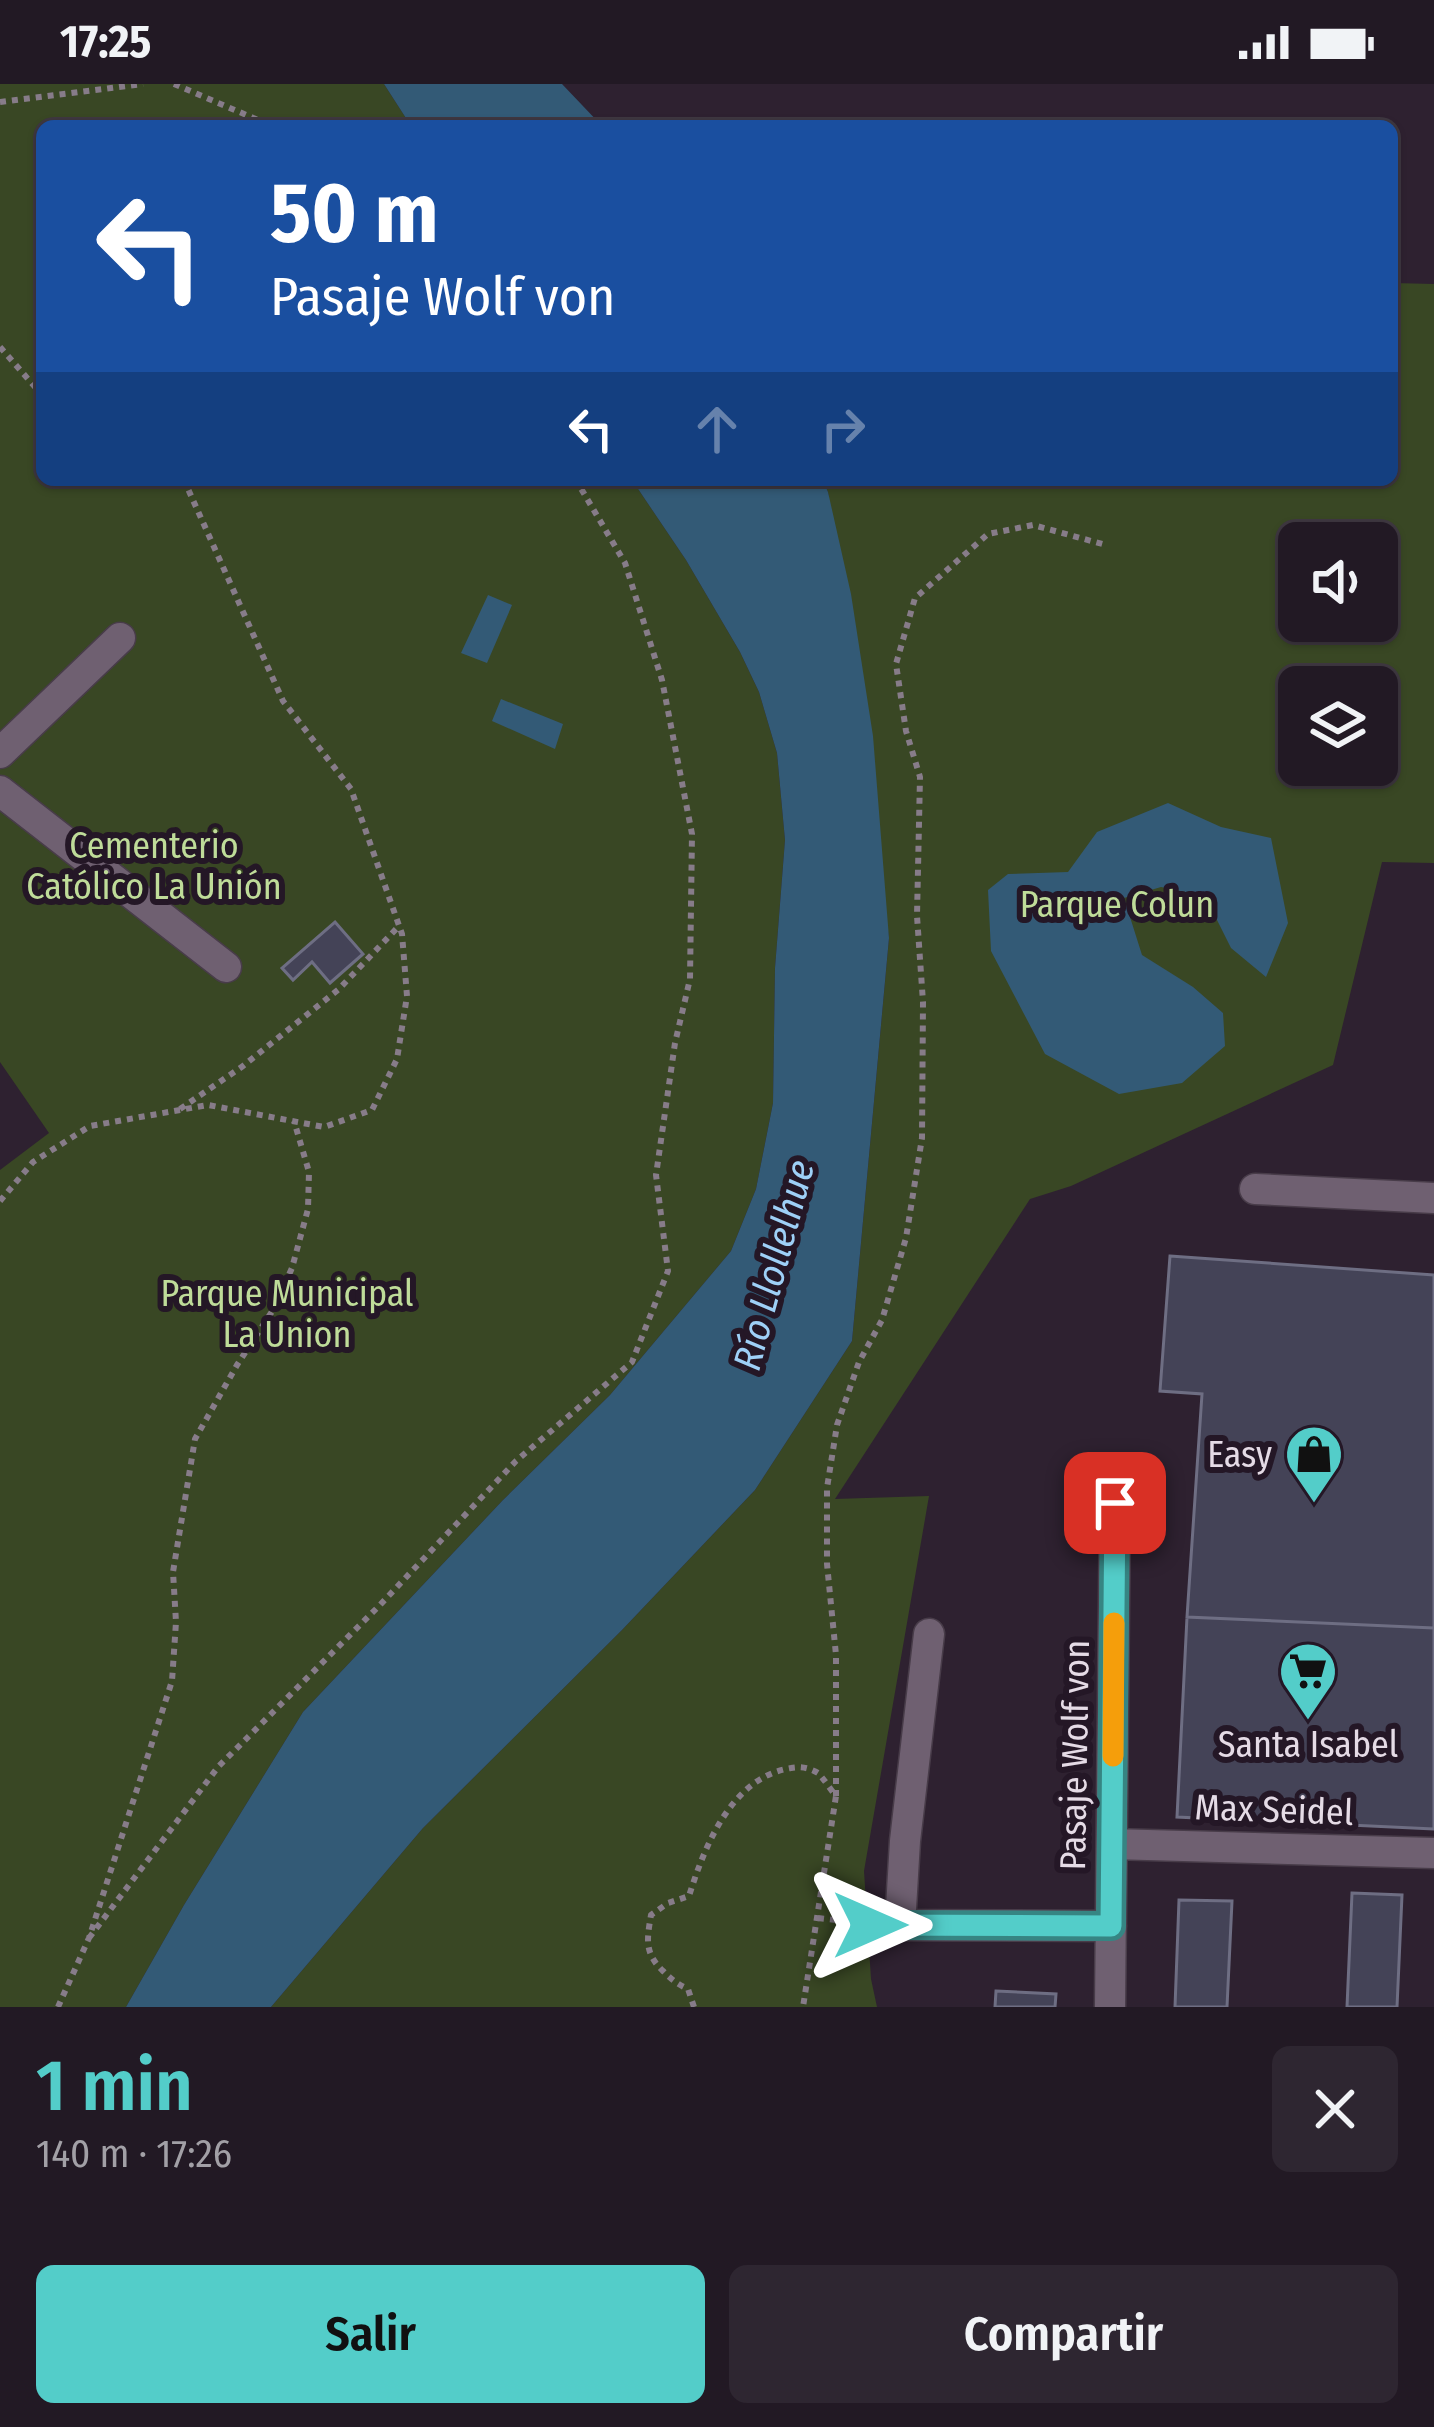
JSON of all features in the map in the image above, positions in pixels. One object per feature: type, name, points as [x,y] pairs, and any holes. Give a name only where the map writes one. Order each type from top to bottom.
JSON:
[{"type":"street","points":[[0,753],[120,638]]},
{"type":"street","points":[[0,791],[226,967]]},
{"type":"street","points":[[1256,1189],[1434,1198]]},
{"type":"street","name":"Pasaje Wolf von","points":[[1110,2007],[1115,1503]]},
{"type":"street","points":[[928,1634],[905,1840],[885,1925],[1111,1926]]},
{"type":"street","name":"Max Seidel","points":[[1112,1844],[1434,1852]]},
{"type":"path","points":[[0,102],[143,84]]},
{"type":"path","points":[[174,84],[258,120]]},
{"type":"path","points":[[0,347],[36,388]]},
{"type":"path","points":[[0,1201],[34,1162],[90,1126],[208,1105],[324,1127],[372,1110],[397,1059],[407,996],[399,926],[351,790],[284,701],[187,486]]},
{"type":"path","points":[[89,1938],[218,1766],[516,1461],[632,1362],[668,1270],[656,1175],[689,979],[692,834],[662,680],[625,563],[580,486]]},
{"type":"path","points":[[803,2007],[836,1796],[836,1654],[826,1488],[837,1425],[859,1362],[882,1320],[906,1238],[922,1138],[923,1002],[917,916],[920,777],[906,731],[896,664],[915,598],[988,534],[1033,525],[1106,545]]},
{"type":"path","points":[[177,1111],[243,1066],[339,989],[399,926]]},
{"type":"path","points":[[58,2007],[89,1938],[172,1681],[173,1572],[195,1439],[273,1310],[292,1268],[308,1209],[309,1172],[294,1121]]},
{"type":"path","points":[[694,2007],[688,1989],[650,1959],[646,1942],[651,1915],[689,1896],[700,1860],[721,1820],[768,1772],[800,1766],[818,1773],[836,1796]]},
{"type":"green space","name":"Parque Municipal La Union","points":[[0,84],[384,84],[407,120],[36,120],[36,486],[636,486],[740,652],[759,692],[777,753],[785,840],[775,968],[773,1103],[756,1189],[731,1251],[610,1395],[503,1500],[303,1712],[126,2007],[0,2007],[0,1170],[49,1133],[0,1062]]},
{"type":"green space","name":"Parque Colun","points":[[1398,283],[1434,284],[1434,863],[1382,862],[1333,1065],[1071,1186],[1030,1199],[835,1499],[929,1496],[864,1871],[877,2007],[271,2007],[423,1828],[755,1490],[852,1341],[889,938],[826,486],[1398,486]]},
{"type":"water","points":[[384,84],[562,84],[596,120],[407,120]]},
{"type":"water","name":"Río Llollelhue","points":[[636,486],[826,486],[851,594],[873,736],[889,938],[852,1341],[755,1490],[423,1828],[271,2007],[126,2007],[303,1712],[503,1500],[610,1395],[731,1251],[756,1189],[773,1103],[775,968],[785,840],[777,753],[759,692],[686,560]]},
{"type":"water","points":[[488,595],[512,605],[487,663],[461,653]]},
{"type":"water","points":[[501,699],[563,724],[555,749],[492,721]]},
{"type":"water","points":[[1168,803],[1221,827],[1271,838],[1288,923],[1266,977],[1231,948],[1205,896],[1161,887],[1124,898],[1142,955],[1193,987],[1223,1013],[1225,1046],[1182,1083],[1119,1094],[1045,1054],[991,951],[988,890],[1008,874],[1068,872],[1097,832]]},
{"type":"building","points":[[335,922],[363,954],[330,983],[312,962],[293,980],[282,968]]},
{"type":"building","name":"Easy","points":[[1170,1256],[1434,1275],[1434,1628],[1187,1617],[1202,1394],[1160,1391]]},
{"type":"building","name":"Santa Isabel","points":[[1187,1617],[1434,1628],[1434,1829],[1177,1817]]},
{"type":"building","points":[[1352,1893],[1402,1895],[1397,2007],[1347,2007]]},
{"type":"building","points":[[1179,1900],[1232,1901],[1227,2007],[1175,2007]]},
{"type":"building","points":[[996,1991],[1056,1994],[1055,2007],[995,2007]]},
{"type":"slow traffic","points":[[1113,1756],[1114,1623]]},
{"type":"place","name":"Easy","points":[[1314,1505]]},
{"type":"place","name":"Santa Isabel","points":[[1308,1722]]},
{"type":"route","points":[[870,1925],[1111,1926],[1115,1503]]},
{"type":"park label","name":"Cementerio Católico La Unión","points":[[154,866]]}]
